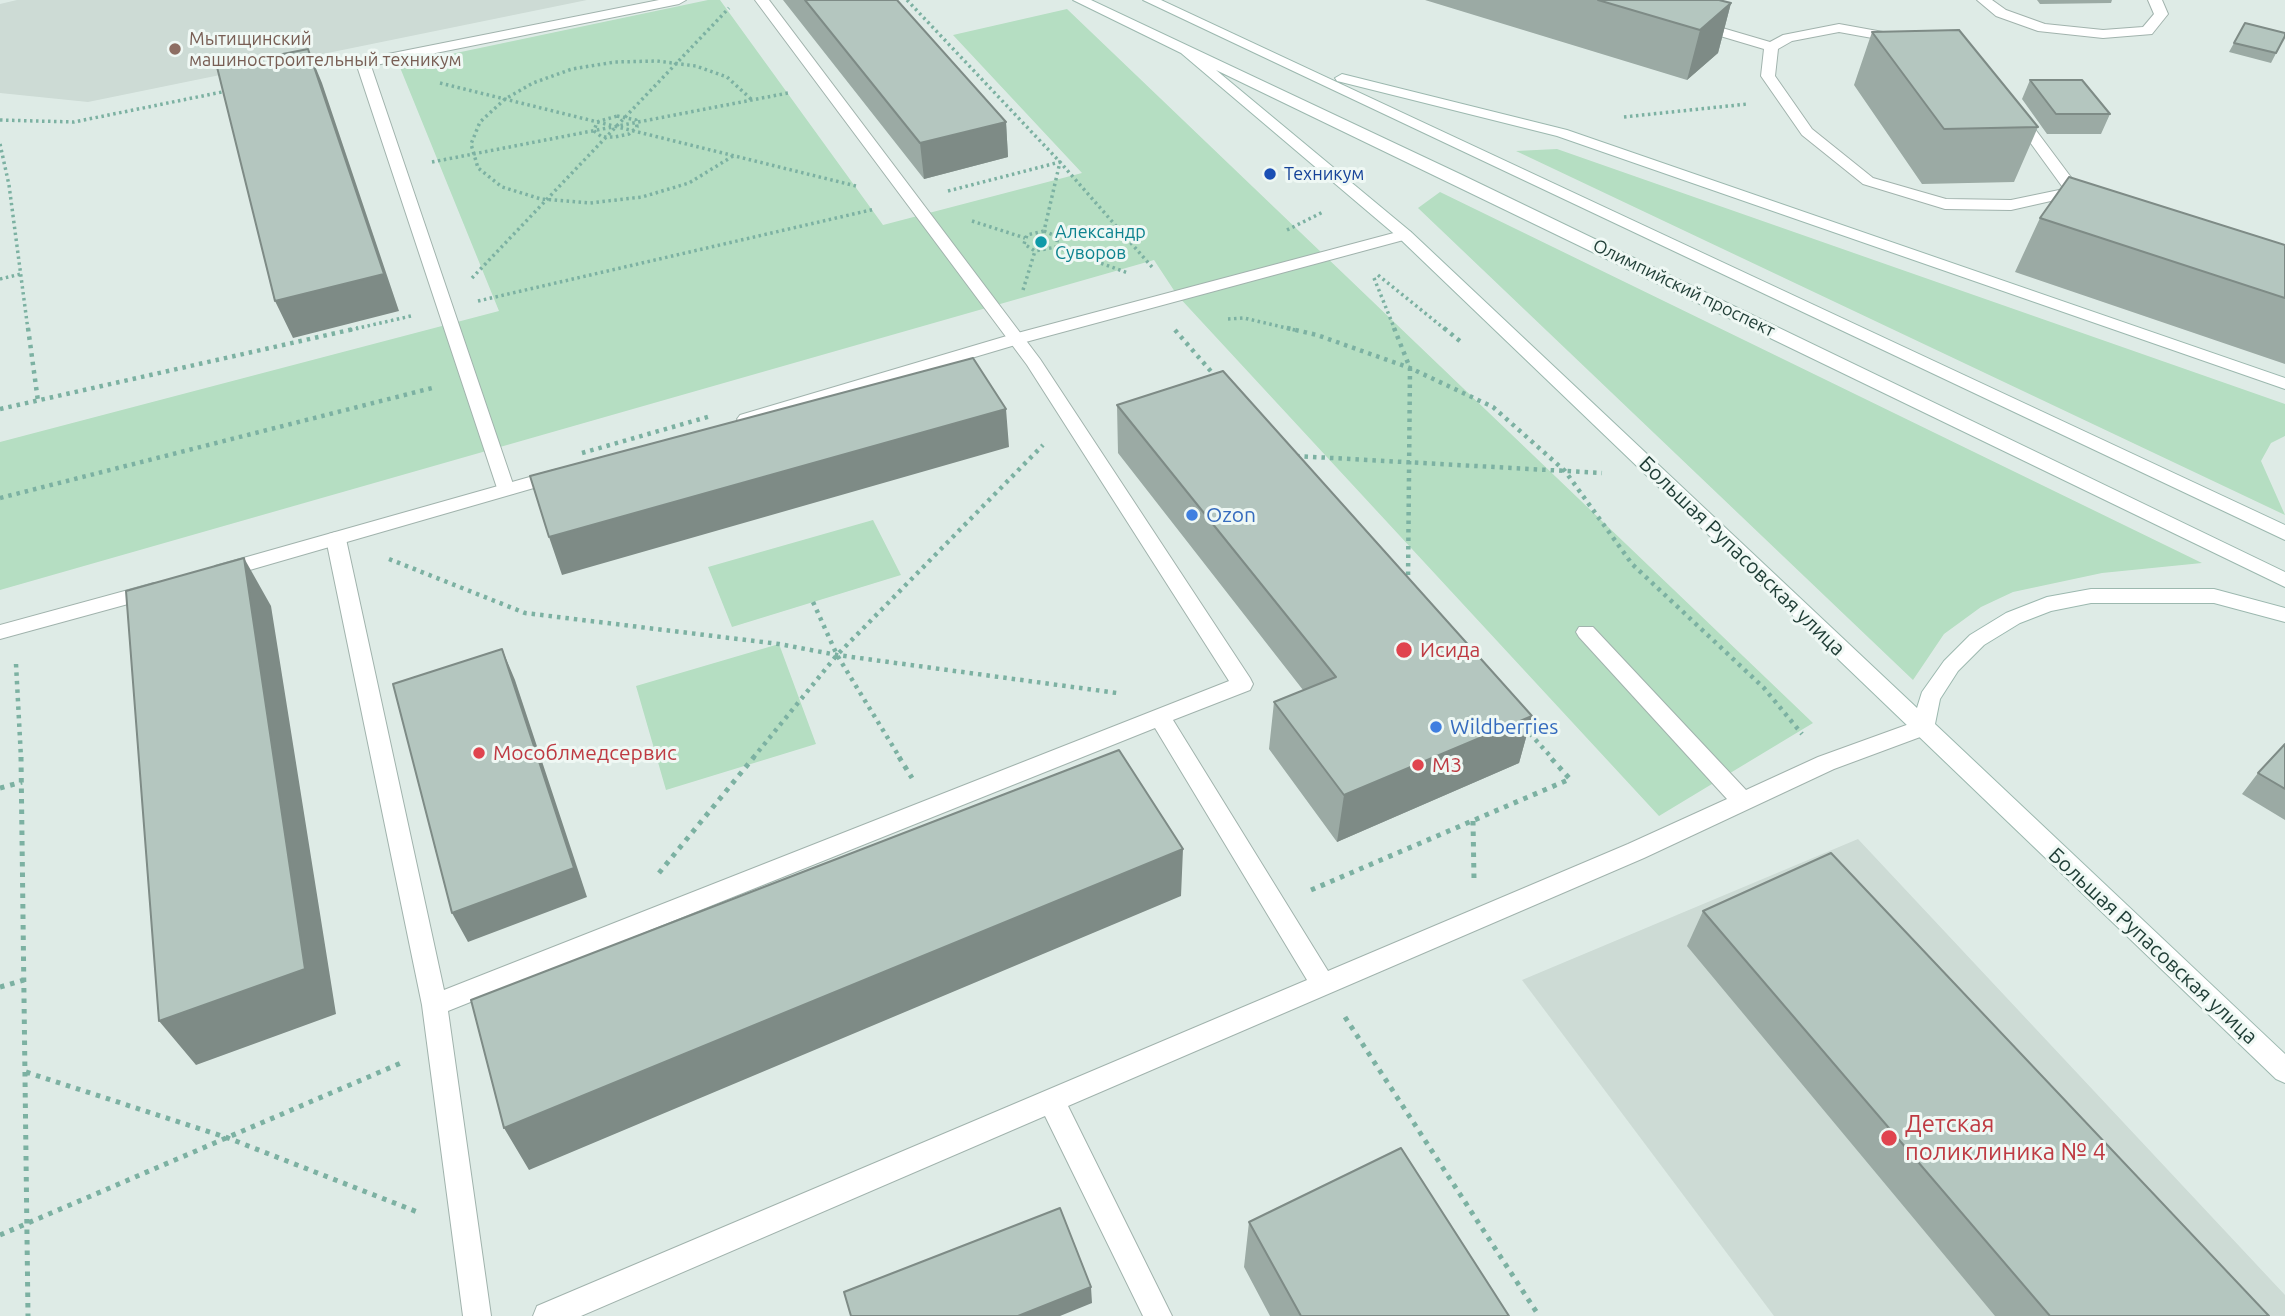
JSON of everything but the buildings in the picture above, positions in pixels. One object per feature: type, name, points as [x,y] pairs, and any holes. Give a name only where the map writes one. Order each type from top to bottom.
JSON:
[{"type":"main road","points":[[506,490],[443,309],[363,63],[679,0]]},
{"type":"main road","points":[[435,1005],[1242,684],[1016,339],[762,0]]},
{"type":"main road","name":"Олимпийский проспект","points":[[1080,0],[1468,183],[2285,580]]},
{"type":"main road","name":"Олимпийский проспект","points":[[1150,0],[2285,533]]},
{"type":"main road","points":[[1984,0],[2001,13],[2043,28],[2103,34],[2147,31],[2161,15],[2155,0]]},
{"type":"main road","points":[[1678,19],[1771,47],[1788,38],[1839,28],[1916,42]]},
{"type":"main road","points":[[1771,47],[1768,76],[1807,132],[1868,181],[1945,204],[2011,205],[2074,191],[2100,200]]},
{"type":"main road","name":"Большая Рупасовская улица","points":[[1188,53],[1405,235],[2285,1071]]},
{"type":"main road","points":[[1298,68],[1562,132],[2285,384]]},
{"type":"main road","points":[[2008,104],[2074,191]]},
{"type":"main road","points":[[728,425],[1016,339],[1153,302],[1174,292],[1405,235]]},
{"type":"main road","points":[[202,576],[571,471]]},
{"type":"main road","points":[[336,539],[435,1005],[477,1316]]},
{"type":"main road","points":[[7,630],[175,583]]},
{"type":"main road","points":[[547,1316],[1636,850],[1826,763],[1923,727],[1930,698],[1951,666],[1977,640],[2013,618],[2047,604],[2113,595],[2214,596],[2285,615]]},
{"type":"main road","points":[[1587,632],[1743,800]]},
{"type":"main road","points":[[1160,718],[1323,984]]},
{"type":"main road","points":[[1051,1100],[1158,1316]]},
{"type":"path","points":[[907,0],[1060,162],[1174,292]]},
{"type":"path","points":[[397,168],[474,153],[594,131],[752,100],[748,93],[727,76],[695,66],[657,61],[615,62],[572,69],[533,83],[505,99],[480,122],[471,144],[474,153],[478,168],[502,187],[541,199],[590,203],[642,197],[689,183],[734,156]]},
{"type":"path","points":[[440,83],[912,200]]},
{"type":"path","points":[[0,120],[74,122],[231,90]]},
{"type":"path","points":[[1620,118],[1682,108],[1786,101]]},
{"type":"path","points":[[597,122],[610,117],[627,116],[637,122]]},
{"type":"path","points":[[594,131],[597,122]]},
{"type":"path","points":[[634,131],[637,122]]},
{"type":"path","points":[[594,131],[606,137],[634,131]]},
{"type":"path","points":[[0,144],[38,401]]},
{"type":"path","points":[[443,309],[912,200],[1060,162]]},
{"type":"path","points":[[1044,231],[1060,162]]},
{"type":"path","points":[[1056,247],[1058,237],[1044,231],[1027,235],[1024,244],[1040,251],[1056,247],[1174,292]]},
{"type":"path","points":[[1369,268],[1410,368],[1408,582]]},
{"type":"path","points":[[0,279],[21,274]]},
{"type":"path","points":[[1153,302],[1222,384]]},
{"type":"path","points":[[1219,320],[1244,318],[1317,335],[1410,368],[1493,407],[1565,471],[1632,564],[1686,618],[1764,688],[1826,763]]},
{"type":"path","points":[[0,498],[467,379]]},
{"type":"path","points":[[657,875],[837,655],[1069,419]]},
{"type":"path","points":[[1285,456],[1614,474]]},
{"type":"path","points":[[336,539],[525,613],[779,644],[837,655],[1126,694]]},
{"type":"path","points":[[813,602],[837,655],[931,808]]},
{"type":"path","points":[[7,630],[22,782],[28,1316]]},
{"type":"path","points":[[1275,905],[1570,779],[1516,718]]},
{"type":"path","points":[[0,788],[22,782]]},
{"type":"path","points":[[1473,821],[1474,919]]},
{"type":"path","points":[[0,987],[24,980]]},
{"type":"path","points":[[1323,984],[1539,1316]]},
{"type":"path","points":[[0,1235],[441,1045]]},
{"type":"path","points":[[26,1072],[228,1138],[466,1231]]},
{"type":"shaded area","name":"Мытищинский машиностроительный техникум","points":[[17,0],[587,0],[88,102],[0,93],[0,4]]},
{"type":"shaded area","name":"Детская поликлиника № 4","points":[[1858,839],[2285,1295],[2285,1316],[1774,1316],[1522,980]]},
{"type":"green space","points":[[708,0],[720,0],[883,225],[1082,173],[953,35],[1067,9],[1813,723],[1659,816],[1177,295],[1154,260],[0,590],[0,442],[499,311],[399,65]]},
{"type":"green space","points":[[1557,149],[2285,404],[2285,436],[2271,443],[2261,461],[2285,515],[1516,151]]},
{"type":"green space","points":[[1440,192],[2202,563],[2102,573],[2013,592],[1981,607],[1944,634],[1913,680],[1418,208]]},
{"type":"green space","points":[[873,520],[901,575],[732,627],[708,567]]},
{"type":"green space","points":[[779,644],[816,744],[666,790],[636,686]]},
{"type":"place","name":"Мытищинский машиностроительный техникум","points":[[175,49]]},
{"type":"place","name":"Техникум","points":[[1270,174]]},
{"type":"place","name":"Александр Суворов","points":[[1041,242]]},
{"type":"place","name":"Ozon","points":[[1192,515]]},
{"type":"place","name":"Исида","points":[[1404,650]]},
{"type":"place","name":"Wildberries","points":[[1436,727]]},
{"type":"place","name":"Мособлмедсервис","points":[[479,753]]},
{"type":"place","name":"М3","points":[[1418,765]]},
{"type":"place","name":"Детская поликлиника № 4","points":[[1889,1138]]}]
